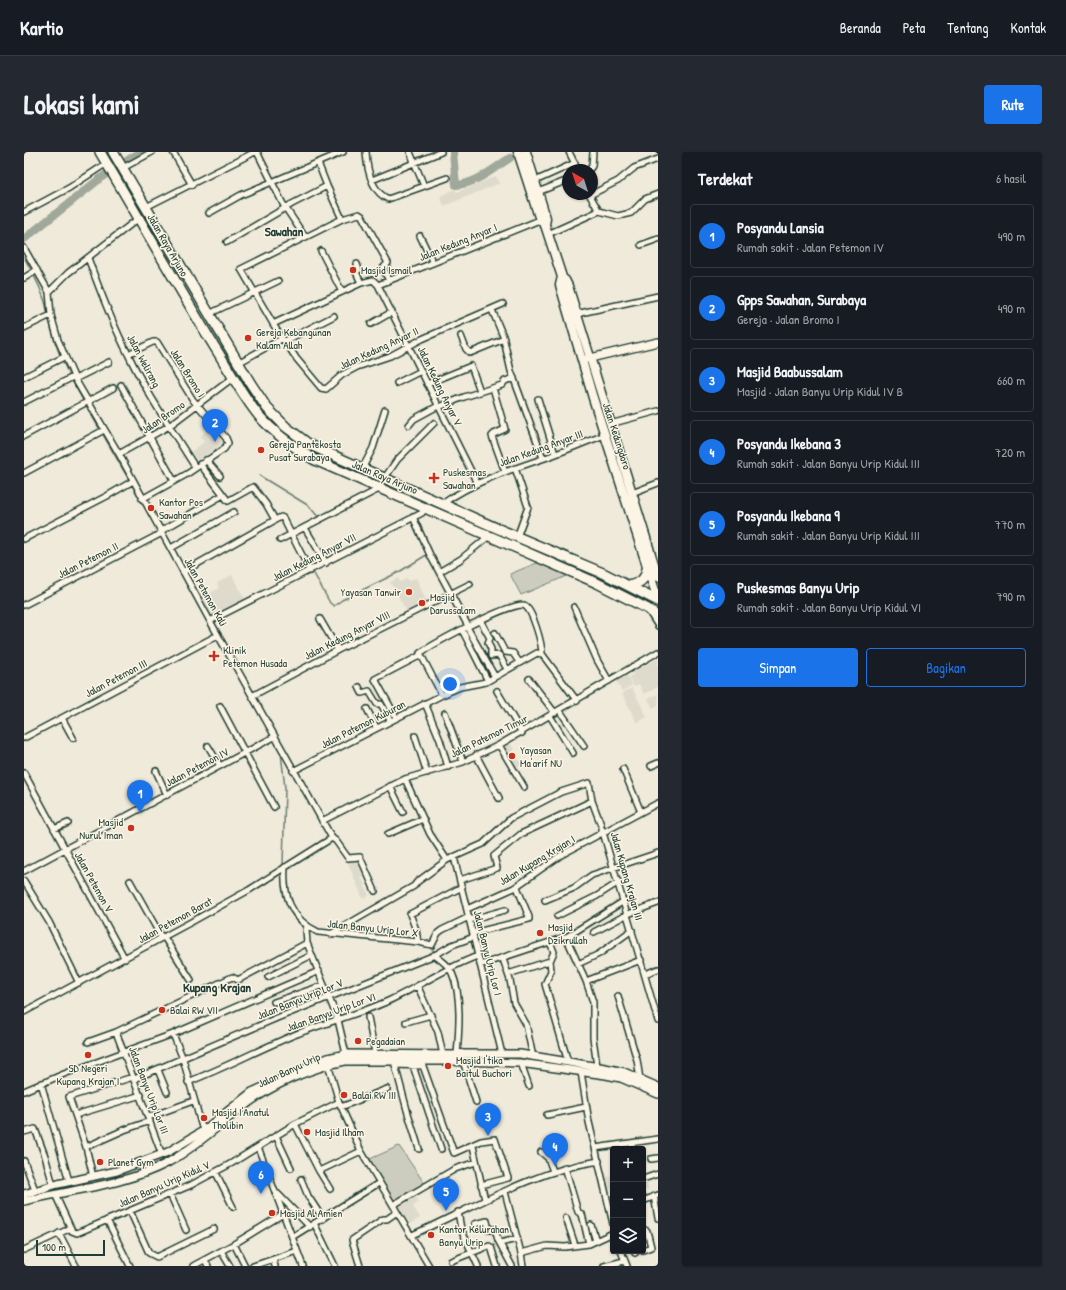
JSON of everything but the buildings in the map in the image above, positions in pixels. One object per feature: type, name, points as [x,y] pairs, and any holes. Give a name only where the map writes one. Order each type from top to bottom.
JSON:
[{"type":"highway","name":"Jalan Raya Arjuno","points":[[100,152],[191,307],[260,416],[274,432],[294,448],[315,460],[598,583],[648,608],[658,617]]},
{"type":"highway","name":"Jalan Raya Arjuno","points":[[115,155],[238,363],[268,408],[286,427],[310,444],[362,469],[502,531],[605,574],[658,600]]},
{"type":"highway","points":[[191,307],[201,301]]},
{"type":"highway","points":[[489,525],[489,536]]},
{"type":"highway","points":[[489,536],[502,531]]},
{"type":"highway","points":[[629,586],[642,581],[646,576],[647,569]]},
{"type":"main road","name":"Jalan Kedungdoro","points":[[518,152],[544,221],[562,278],[567,283],[576,314],[605,436],[658,600]]},
{"type":"main road","name":"Jalan Kedungdoro","points":[[526,152],[535,180],[544,221]]},
{"type":"main road","name":"Jalan Kedungdoro","points":[[562,278],[560,285],[610,424],[658,577]]},
{"type":"main road","points":[[585,357],[624,346],[629,348],[658,342]]},
{"type":"main road","name":"Jalan Banyu Urip","points":[[24,1194],[53,1185],[93,1177],[137,1165],[162,1155],[183,1144],[253,1095],[290,1073],[328,1058],[346,1054],[375,1053],[443,1055],[459,1058],[521,1063],[621,1078],[658,1094]]},
{"type":"main road","name":"Jalan Banyu Urip","points":[[24,1202],[55,1194],[98,1187],[136,1176],[168,1162],[192,1146],[253,1095],[328,1064],[347,1061],[412,1063],[502,1054],[597,1066],[624,1072],[658,1087]]},
{"type":"street","points":[[123,168],[152,152]]},
{"type":"street","points":[[173,152],[192,185]]},
{"type":"street","points":[[146,208],[256,152],[286,208],[305,238]]},
{"type":"street","points":[[209,213],[241,195],[343,152]]},
{"type":"street","points":[[366,152],[368,168],[372,180],[380,194],[388,199],[447,178]]},
{"type":"street","points":[[410,152],[424,186]]},
{"type":"street","points":[[372,180],[413,162],[441,152]]},
{"type":"street","points":[[535,180],[575,163],[569,152]]},
{"type":"street","points":[[592,164],[593,152]]},
{"type":"street","points":[[598,191],[618,181],[634,168],[658,159]]},
{"type":"street","points":[[318,163],[342,219]]},
{"type":"street","points":[[24,212],[69,188],[107,164]]},
{"type":"street","points":[[538,192],[562,182]]},
{"type":"street","points":[[227,242],[327,186]]},
{"type":"street","points":[[593,200],[599,211],[612,216],[624,215],[636,210],[645,199],[658,194]]},
{"type":"street","points":[[548,234],[599,211]]},
{"type":"street","points":[[283,340],[241,269],[342,219],[360,214],[388,263],[383,268],[389,280]]},
{"type":"street","points":[[24,248],[34,273],[49,292],[57,283],[139,218]]},
{"type":"street","name":"Jalan Kedung Anyar I","points":[[378,285],[544,221]]},
{"type":"street","points":[[420,236],[433,263]]},
{"type":"street","points":[[641,245],[658,239]]},
{"type":"street","points":[[321,251],[342,292]]},
{"type":"street","name":"Jalan Welirang","points":[[88,258],[107,309],[128,354],[169,426],[195,467]]},
{"type":"street","points":[[357,264],[359,270],[356,272],[361,283]]},
{"type":"street","points":[[24,278],[34,273]]},
{"type":"street","points":[[273,324],[361,283],[370,280],[378,285]]},
{"type":"street","points":[[209,314],[278,281]]},
{"type":"street","name":"Jalan Kedung Anyar V","points":[[378,285],[410,345],[427,384],[477,483]]},
{"type":"street","name":"Jalan Petemon Kali","points":[[49,292],[49,316],[62,359],[85,403],[102,431],[119,454],[132,482],[171,548],[210,621],[216,636],[252,696],[273,738],[322,822],[332,838],[336,841],[348,858],[360,858],[375,891]]},
{"type":"street","points":[[576,314],[658,296]]},
{"type":"street","name":"Jalan Kedung Anyar II","points":[[283,340],[312,378],[321,388],[326,389],[342,375],[357,367],[390,356],[410,345],[503,304]]},
{"type":"street","points":[[492,310],[504,339],[514,378],[543,458]]},
{"type":"street","points":[[371,324],[392,312]]},
{"type":"street","points":[[24,328],[49,316]]},
{"type":"street","points":[[238,363],[334,316]]},
{"type":"street","points":[[461,336],[466,349],[470,354],[504,339]]},
{"type":"street","name":"Jalan Bromo I","points":[[128,354],[153,342],[157,342],[197,406],[226,438],[228,443],[224,449],[174,481],[142,499]]},
{"type":"street","points":[[24,377],[62,359]]},
{"type":"street","points":[[24,402],[72,378],[109,362]]},
{"type":"street","points":[[427,384],[472,366],[480,391]]},
{"type":"street","points":[[396,384],[421,371]]},
{"type":"street","name":"Jalan Bromo","points":[[119,454],[149,439],[169,426],[197,406],[234,376]]},
{"type":"street","points":[[409,425],[414,419],[439,406],[480,391],[502,385],[514,378]]},
{"type":"street","points":[[121,385],[149,439],[174,481]]},
{"type":"street","points":[[24,436],[113,388]]},
{"type":"street","points":[[493,388],[505,429],[492,436],[505,472]]},
{"type":"street","points":[[538,399],[555,454]]},
{"type":"street","points":[[362,469],[373,448],[385,410]]},
{"type":"street","points":[[610,424],[658,411]]},
{"type":"street","points":[[384,479],[397,460],[434,423]]},
{"type":"street","points":[[24,474],[102,431]]},
{"type":"street","name":"Jalan Kedung Anyar III","points":[[442,504],[457,493],[477,483],[605,436]]},
{"type":"street","points":[[206,460],[220,476]]},
{"type":"street","points":[[200,464],[228,502],[253,487],[266,504],[275,520]]},
{"type":"street","points":[[515,468],[528,508],[517,537]]},
{"type":"street","points":[[24,539],[132,482]]},
{"type":"street","points":[[632,493],[658,483]]},
{"type":"street","points":[[280,540],[381,488]]},
{"type":"street","name":"Jalan Petemon II","points":[[24,605],[161,533],[223,495]]},
{"type":"street","name":"Jalan Kedung Anyar VII","points":[[210,621],[413,518],[422,513],[426,508]]},
{"type":"street","points":[[171,548],[234,512]]},
{"type":"street","points":[[183,572],[282,517],[311,570]]},
{"type":"street","points":[[413,518],[451,594],[488,681]]},
{"type":"street","points":[[305,528],[326,563]]},
{"type":"street","points":[[440,571],[461,559],[489,536]]},
{"type":"street","name":"Jalan Kedung Anyar VIII","points":[[252,696],[338,650],[470,584]]},
{"type":"street","points":[[396,718],[375,679],[421,655],[421,652],[480,620],[520,604],[527,606],[536,628],[542,654],[577,701]]},
{"type":"street","points":[[574,607],[597,660],[609,681]]},
{"type":"street","points":[[648,608],[658,626]]},
{"type":"street","points":[[320,619],[338,650]]},
{"type":"street","points":[[480,620],[490,638],[488,642],[491,649],[491,656],[499,655],[507,669]]},
{"type":"street","points":[[466,628],[495,677]]},
{"type":"street","points":[[495,633],[504,650],[513,653],[519,662]]},
{"type":"street","name":"Jalan Petemon III","points":[[24,738],[216,636]]},
{"type":"street","name":"Jalan Patemon Timur","points":[[322,822],[405,779],[463,762],[499,745],[577,701],[658,652]]},
{"type":"street","name":"Jalan Patemon Kuburan","points":[[293,771],[376,727],[442,695],[460,687],[488,681],[534,654],[542,654]]},
{"type":"street","points":[[421,655],[442,695]]},
{"type":"street","points":[[529,679],[558,712],[584,746]]},
{"type":"street","points":[[359,687],[362,693],[370,691],[376,704],[381,704],[390,720]]},
{"type":"street","points":[[496,691],[522,733]]},
{"type":"street","points":[[425,703],[440,740],[448,767]]},
{"type":"street","points":[[220,706],[274,807]]},
{"type":"street","points":[[367,709],[376,727]]},
{"type":"street","points":[[445,713],[463,762]]},
{"type":"street","points":[[550,716],[573,753]]},
{"type":"street","points":[[62,718],[73,738]]},
{"type":"street","points":[[415,736],[427,773]]},
{"type":"street","name":"Jalan Petemon IV","points":[[24,871],[273,738]]},
{"type":"street","points":[[499,745],[524,787]]},
{"type":"street","points":[[208,746],[220,766]]},
{"type":"street","points":[[476,756],[499,798]]},
{"type":"street","points":[[651,766],[658,763]]},
{"type":"street","points":[[623,769],[641,812]]},
{"type":"street","points":[[156,771],[167,794]]},
{"type":"street","name":"Jalan Petemon V","points":[[24,773],[125,959]]},
{"type":"street","points":[[405,779],[423,819],[447,860]]},
{"type":"street","name":"Jalan Kupang Krajan III","points":[[454,857],[484,844],[511,818],[561,792],[588,783],[592,801],[628,914],[658,1021]]},
{"type":"street","points":[[390,786],[403,812]]},
{"type":"street","points":[[460,880],[497,868],[494,856],[521,834],[592,801]]},
{"type":"street","name":"Jalan Kupang Krajan I","points":[[467,909],[517,887],[602,829],[658,803]]},
{"type":"street","points":[[388,834],[423,819]]},
{"type":"street","points":[[54,829],[68,823]]},
{"type":"street","name":"Jalan Petemon Barat","points":[[24,1012],[125,959],[249,890],[332,838]]},
{"type":"street","points":[[545,900],[574,888],[592,875],[658,853]]},
{"type":"street","points":[[331,934],[414,886],[417,882],[447,860],[454,857]]},
{"type":"street","name":"Jalan Banyu Urip Lor I","points":[[454,857],[502,1054]]},
{"type":"street","name":"Jalan Banyu Urip Lor X","points":[[285,867],[285,894],[291,909],[306,928],[318,932],[418,942],[432,945],[442,930],[469,918]]},
{"type":"street","points":[[24,881],[48,922],[79,983]]},
{"type":"street","points":[[130,881],[163,937],[191,980]]},
{"type":"street","points":[[557,916],[597,896],[618,882]]},
{"type":"street","points":[[418,942],[416,930],[410,914],[462,887]]},
{"type":"street","name":"Jalan Banyu Urip Lor V","points":[[75,1115],[70,1097],[158,1070],[277,1018],[330,998],[436,954],[473,935],[528,919],[530,917],[517,887]]},
{"type":"street","points":[[480,965],[503,959],[566,936],[624,901]]},
{"type":"street","points":[[594,932],[628,914],[658,903]]},
{"type":"street","points":[[469,918],[505,910]]},
{"type":"street","points":[[306,928],[307,942],[338,1020],[346,1054]]},
{"type":"street","points":[[578,964],[599,954],[632,930]]},
{"type":"street","points":[[566,936],[586,981],[593,1002],[597,1066]]},
{"type":"street","points":[[88,1042],[116,1032],[232,977],[238,980],[307,942]]},
{"type":"street","points":[[550,942],[554,952],[550,961],[551,971],[545,984],[568,1062]]},
{"type":"street","points":[[436,954],[451,968],[455,982],[458,1000],[459,1058],[476,1102]]},
{"type":"street","points":[[268,977],[312,955]]},
{"type":"street","name":"Jalan Banyu Urip Lor VI","points":[[188,1082],[228,1066],[296,1035],[383,1003],[418,987],[451,968],[478,956]]},
{"type":"street","points":[[503,959],[508,974],[514,1003],[529,1035],[533,1057]]},
{"type":"street","points":[[586,981],[641,960]]},
{"type":"street","points":[[508,974],[550,961]]},
{"type":"street","points":[[645,974],[658,969]]},
{"type":"street","points":[[24,1091],[41,1083],[173,1034],[319,971]]},
{"type":"street","points":[[274,1002],[324,985]]},
{"type":"street","points":[[418,987],[438,1032],[443,1055]]},
{"type":"street","points":[[618,996],[637,1060],[640,1079]]},
{"type":"street","points":[[406,1022],[431,1015]]},
{"type":"street","points":[[368,1017],[375,1053]]},
{"type":"street","name":"Jalan Banyu Urip Lor III","points":[[116,1032],[150,1119],[162,1155]]},
{"type":"street","points":[[173,1034],[182,1059],[203,1131]]},
{"type":"street","points":[[412,1063],[441,1149]]},
{"type":"street","points":[[419,1149],[395,1065],[412,1063],[423,1066],[453,1152],[455,1153],[473,1146],[473,1144],[495,1138],[508,1176],[507,1179],[502,1181],[481,1185]]},
{"type":"street","points":[[521,1063],[529,1086]]},
{"type":"street","points":[[328,1064],[340,1104],[361,1152],[412,1235],[429,1266]]},
{"type":"street","points":[[158,1070],[167,1092]]},
{"type":"street","points":[[581,1072],[586,1107],[610,1205]]},
{"type":"street","points":[[41,1083],[69,1181]]},
{"type":"street","name":"Jalan Banyu Urip Kidul V","points":[[71,1228],[76,1233],[170,1194],[216,1173],[295,1124],[340,1104],[387,1089]]},
{"type":"street","points":[[93,1177],[86,1147],[75,1115],[140,1095]]},
{"type":"street","points":[[86,1147],[193,1101]]},
{"type":"street","points":[[548,1115],[586,1107]]},
{"type":"street","points":[[295,1124],[330,1189]]},
{"type":"street","points":[[24,1132],[35,1129],[45,1156],[53,1185]]},
{"type":"street","points":[[276,1136],[291,1168]]},
{"type":"street","points":[[596,1148],[658,1139]]},
{"type":"street","points":[[473,1146],[485,1200]]},
{"type":"street","points":[[258,1147],[277,1193],[283,1214],[303,1266]]},
{"type":"street","points":[[319,1171],[361,1152]]},
{"type":"street","points":[[541,1152],[548,1158],[553,1170]]},
{"type":"street","points":[[651,1159],[658,1158]]},
{"type":"street","points":[[24,1161],[35,1190]]},
{"type":"street","points":[[412,1235],[458,1212],[553,1170],[599,1161]]},
{"type":"street","points":[[393,1205],[455,1169],[476,1162]]},
{"type":"street","points":[[565,1167],[578,1212],[582,1214],[589,1244]]},
{"type":"street","points":[[216,1173],[233,1207]]},
{"type":"street","points":[[646,1178],[658,1174]]},
{"type":"street","points":[[301,1179],[308,1196],[323,1219]]},
{"type":"street","points":[[292,1237],[312,1226],[379,1183]]},
{"type":"street","points":[[505,1192],[523,1266]]},
{"type":"street","points":[[277,1193],[312,1226],[335,1266]]},
{"type":"street","points":[[24,1250],[71,1228],[55,1194]]},
{"type":"street","points":[[170,1194],[186,1230]]},
{"type":"street","points":[[646,1200],[656,1195],[658,1218]]},
{"type":"street","points":[[130,1211],[149,1253],[157,1257],[214,1229]]},
{"type":"street","points":[[360,1266],[352,1240],[383,1219],[387,1219],[397,1212]]},
{"type":"street","points":[[458,1212],[461,1229],[478,1266]]},
{"type":"street","points":[[193,1266],[234,1244],[283,1214]]},
{"type":"street","points":[[566,1218],[574,1245]]},
{"type":"street","points":[[108,1220],[130,1266]]},
{"type":"street","points":[[475,1224],[487,1222],[489,1230],[495,1229],[500,1243],[512,1266]]},
{"type":"street","points":[[592,1225],[596,1241]]},
{"type":"street","points":[[646,1230],[651,1247],[646,1249]]},
{"type":"street","points":[[59,1233],[76,1266]]},
{"type":"street","points":[[520,1253],[547,1246],[589,1244],[610,1234]]},
{"type":"street","points":[[500,1243],[517,1239]]},
{"type":"street","points":[[234,1244],[245,1266]]},
{"type":"street","points":[[451,1261],[490,1246],[497,1266]]},
{"type":"street","points":[[221,1251],[230,1266]]},
{"type":"street","points":[[253,1266],[297,1251]]},
{"type":"street","points":[[622,1254],[627,1266]]},
{"type":"street","points":[[205,1260],[208,1266]]},
{"type":"street","points":[[273,1260],[275,1266]]},
{"type":"street","points":[[604,1266],[624,1260]]},
{"type":"shaded area","points":[[496,176],[500,183],[444,206],[440,196],[455,189],[457,192]]},
{"type":"shaded area","points":[[213,426],[225,441],[198,462],[191,452],[204,442],[200,436]]},
{"type":"shaded area","points":[[539,562],[569,575],[521,595],[510,574]]},
{"type":"shaded area","points":[[232,575],[246,601],[211,619],[199,595],[207,590],[209,594],[219,588],[217,583]]},
{"type":"shaded area","name":"Yayasan Tanwir","points":[[398,578],[400,582],[407,578],[409,581],[416,578],[427,603],[407,612],[390,582]]},
{"type":"shaded area","points":[[658,659],[658,687],[644,694],[639,684],[634,687],[629,677],[633,674],[632,672]]},
{"type":"shaded area","points":[[627,675],[632,685],[622,691],[616,681]]},
{"type":"shaded area","points":[[632,688],[647,717],[637,723],[622,693]]},
{"type":"shaded area","points":[[658,694],[658,705],[653,708],[648,699]]},
{"type":"shaded area","name":"Yayasan Ma'arif NU","points":[[510,742],[521,765],[514,769],[502,746]]},
{"type":"shaded area","points":[[353,858],[355,862],[360,860],[366,874],[361,877],[369,896],[363,899],[347,861]]},
{"type":"shaded area","points":[[399,1146],[425,1184],[394,1202],[370,1159]]},
{"type":"shaded area","points":[[610,1176],[610,1189],[608,1189],[604,1178]]},
{"type":"shaded area","points":[[646,1178],[649,1189],[646,1190]]},
{"type":"shaded area","points":[[413,1193],[419,1202],[413,1206],[420,1218],[410,1224],[397,1204]]},
{"type":"waterway","points":[[24,239],[102,177],[140,152]]},
{"type":"waterway","points":[[453,152],[456,185],[478,179],[510,158]]},
{"type":"waterway","points":[[24,257],[41,291],[48,314]]},
{"type":"waterway","points":[[49,318],[52,333],[63,362],[100,430]]},
{"type":"waterway","points":[[102,433],[155,525]]},
{"type":"waterway","points":[[260,476],[309,506],[319,518]]},
{"type":"waterway","points":[[312,570],[330,603],[334,606],[342,600],[399,572],[428,554]]},
{"type":"waterway","points":[[188,586],[198,604]]},
{"type":"waterway","points":[[237,674],[281,753],[285,788],[283,866]]},
{"type":"waterway","points":[[429,947],[446,962],[456,976],[459,984],[461,1016]]},
{"type":"waterway","points":[[460,1042],[461,1034]]},
{"type":"place","name":"Masjid Ismail","points":[[353,270]]},
{"type":"place","name":"Gereja Kebangunan Kalam Allah","points":[[248,338]]},
{"type":"place","name":"Gpps Sawahan, Surabaya","points":[[215,442]]},
{"type":"place","name":"Gereja Pantekosta Pusat Surabaya","points":[[261,450]]},
{"type":"place","name":"Puskesmas Sawahan","points":[[434,478]]},
{"type":"place","name":"Kantor Pos Sawahan","points":[[151,508]]},
{"type":"place","name":"Yayasan Tanwir","points":[[409,592]]},
{"type":"place","name":"Masjid Darussalam","points":[[422,603]]},
{"type":"place","name":"Klinik Petemon Husada","points":[[214,656]]},
{"type":"place","name":"Yayasan Ma'arif NU","points":[[512,756]]},
{"type":"place","name":"Posyandu Lansia","points":[[140,813]]},
{"type":"place","name":"Masjid Nurul Iman","points":[[131,828]]},
{"type":"place","name":"Masjid Dzikrullah","points":[[540,933]]},
{"type":"place","name":"Balai RW VII","points":[[162,1010]]},
{"type":"place","name":"Pegadaian","points":[[358,1041]]},
{"type":"place","name":"SD Negeri Kupang Krajan I","points":[[88,1055]]},
{"type":"place","name":"Masjid I'tika Baitul Buchori","points":[[448,1066]]},
{"type":"place","name":"Balai RW III","points":[[344,1095]]},
{"type":"place","name":"Masjid I'Anatul Tholibin","points":[[204,1118]]},
{"type":"place","name":"Masjid Ilham","points":[[307,1132]]},
{"type":"place","name":"Masjid Baabussalam","points":[[488,1136]]},
{"type":"place","name":"Planet Gym","points":[[100,1162]]},
{"type":"place","name":"Posyandu Ikebana 3","points":[[555,1166]]},
{"type":"place","name":"Puskesmas Banyu Urip","points":[[261,1194]]},
{"type":"place","name":"Posyandu Ikebana 9","points":[[446,1211]]},
{"type":"place","name":"Masjid Al Amien","points":[[272,1213]]},
{"type":"place","name":"Kantor Kelurahan Banyu Urip","points":[[431,1235]]},
{"type":"district","name":"Sawahan","points":[[284,231]]},
{"type":"district","name":"Kupang Krajan","points":[[217,987]]}]
